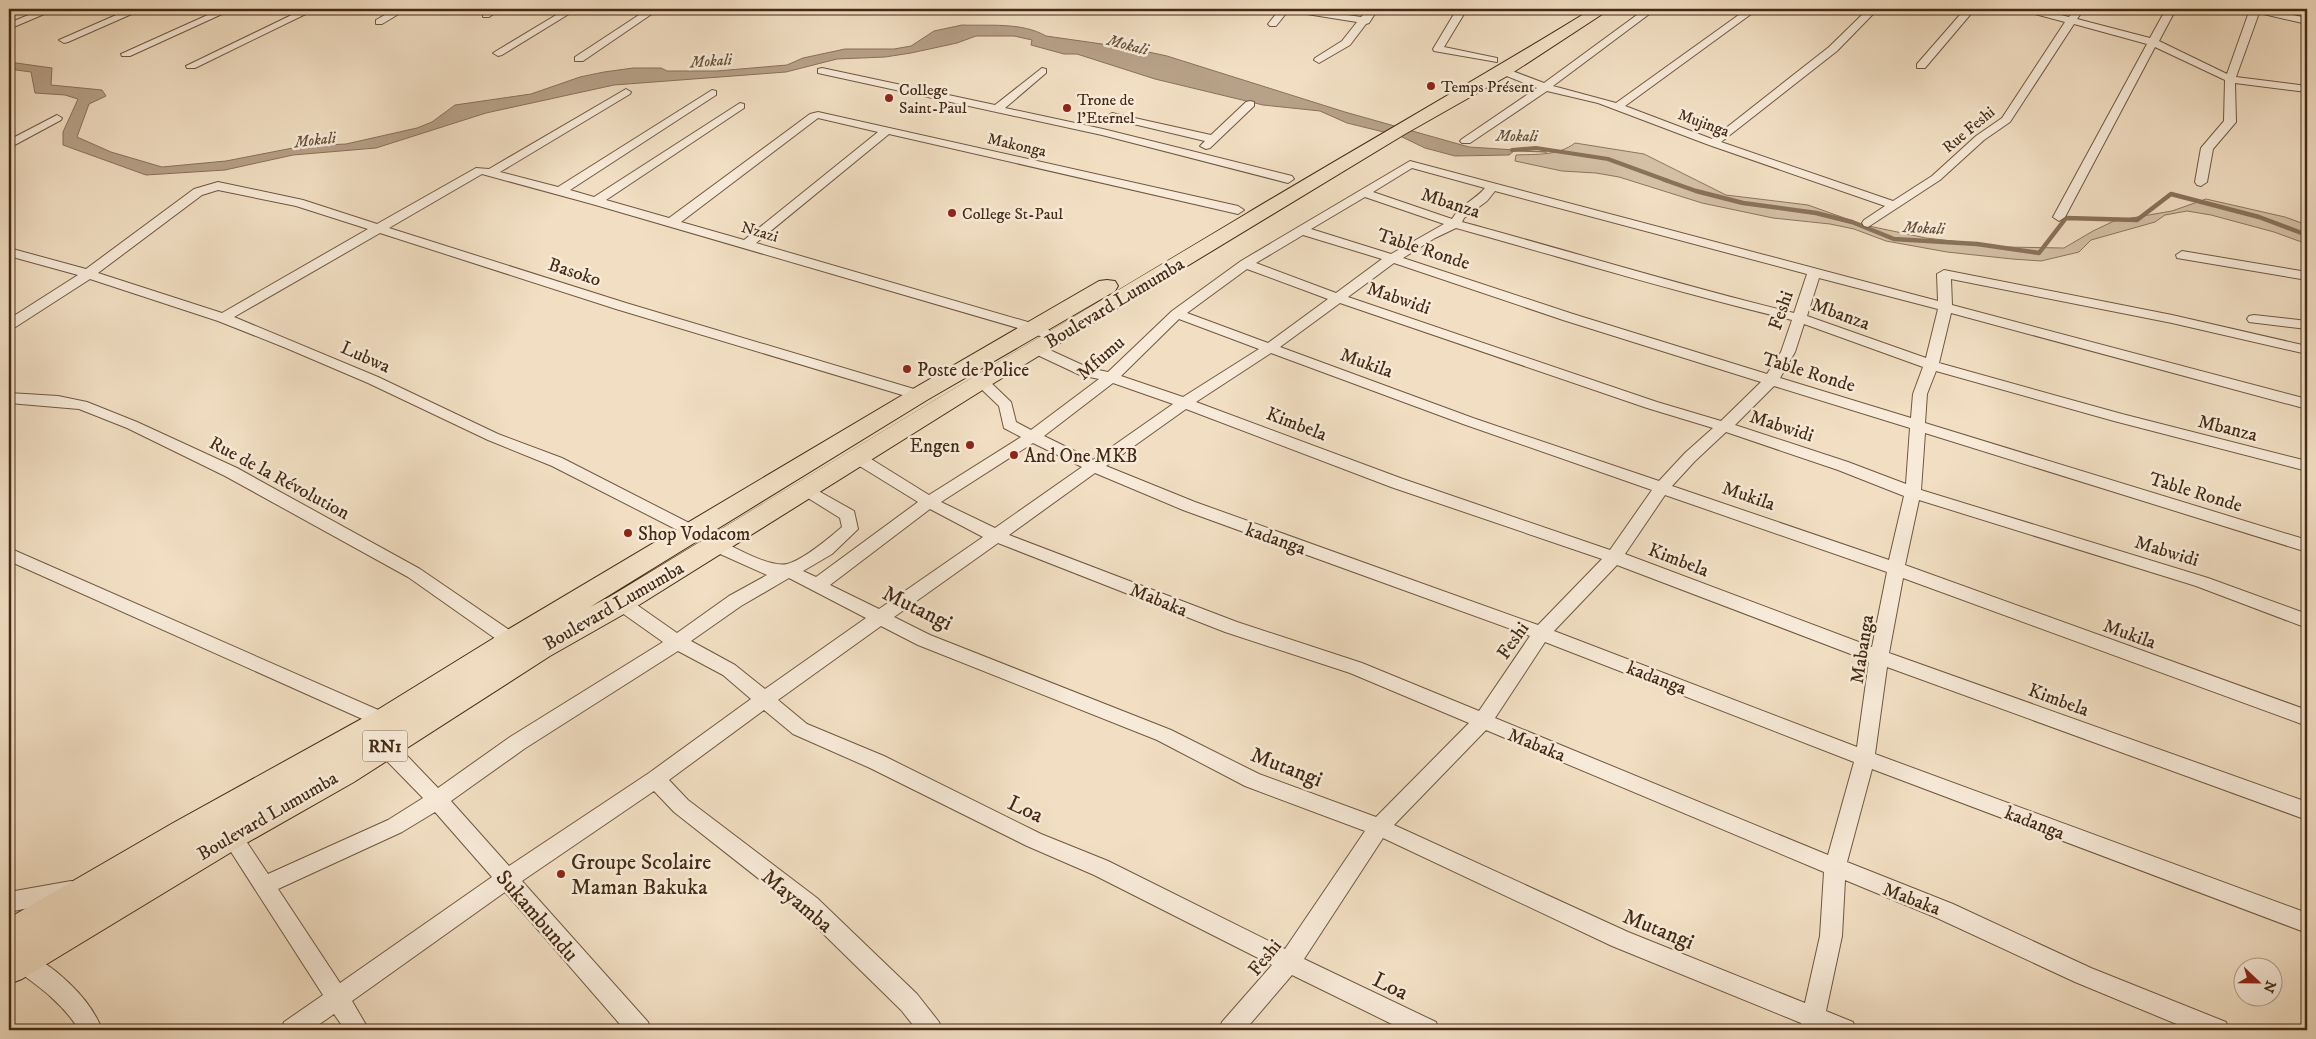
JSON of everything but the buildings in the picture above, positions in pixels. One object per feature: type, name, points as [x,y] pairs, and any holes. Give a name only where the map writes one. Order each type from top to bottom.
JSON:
[{"type":"highway","name":"Boulevard Lumumba","points":[[1498,65],[1580,9]]},
{"type":"highway","name":"Boulevard Lumumba","points":[[12,954],[343,773],[385,733],[512,641],[704,538],[805,481],[858,458],[981,381],[1226,208],[1288,180],[1602,9]]},
{"type":"highway","name":"Boulevard Lumumba","points":[[805,481],[919,396],[1041,339],[1381,129]]},
{"type":"highway","name":"Boulevard Lumumba","points":[[12,954],[91,888],[385,733],[621,603],[704,538]]},
{"type":"street","points":[[9,26],[51,9]]},
{"type":"street","points":[[64,40],[138,9]]},
{"type":"street","points":[[126,54],[228,9]]},
{"type":"street","points":[[191,66],[311,9]]},
{"type":"street","points":[[379,22],[402,9]]},
{"type":"street","points":[[486,15],[496,9]]},
{"type":"street","points":[[498,53],[572,9]]},
{"type":"street","points":[[579,59],[654,9]]},
{"type":"street","points":[[1273,24],[1285,9]]},
{"type":"street","points":[[1292,9],[1366,21]]},
{"type":"street","points":[[1319,60],[1346,43],[1366,21],[1373,9]]},
{"type":"street","name":"Mujinga","points":[[1462,9],[1438,49],[1498,65],[1546,87],[1585,96],[1712,143],[1894,205]]},
{"type":"street","points":[[1466,141],[1546,87],[1651,9]]},
{"type":"street","points":[[1617,107],[1750,9]]},
{"type":"street","points":[[1712,143],[1833,49],[1873,9]]},
{"type":"street","points":[[1921,66],[1970,9]]},
{"type":"street","points":[[2027,9],[2152,42],[2230,79],[2307,89]]},
{"type":"street","name":"Rue Feshi","points":[[1868,223],[1936,178],[1980,138],[2006,120],[2079,9]]},
{"type":"street","points":[[2059,217],[2171,9]]},
{"type":"street","points":[[2201,182],[2207,148],[2230,122],[2230,79],[2256,9],[2307,21]]},
{"type":"street","points":[[822,71],[1103,132],[1288,180]]},
{"type":"street","points":[[997,109],[1042,71]]},
{"type":"street","points":[[490,173],[626,92]]},
{"type":"street","points":[[559,192],[712,93]]},
{"type":"street","points":[[1196,156],[1250,104]]},
{"type":"street","points":[[596,201],[740,106]]},
{"type":"street","name":"Makonga","points":[[671,223],[814,116],[818,115],[1226,208]]},
{"type":"street","points":[[1112,116],[1213,139]]},
{"type":"street","points":[[9,144],[57,118]]},
{"type":"street","points":[[747,244],[886,130]]},
{"type":"street","name":"Mfumu","points":[[819,584],[930,502],[1032,437],[1111,377],[1177,314],[1246,264],[1410,164],[1492,187]]},
{"type":"street","name":"Nzazi","points":[[378,229],[480,170],[747,244],[1041,339]]},
{"type":"street","name":"Basoko","points":[[88,274],[198,192],[218,186],[299,204],[621,306],[919,396]]},
{"type":"street","points":[[292,1030],[507,879],[656,779],[765,699],[1184,403],[1270,348],[1392,258],[1454,224],[1459,216],[1483,198],[1492,187],[1617,218],[1945,308],[2307,404]]},
{"type":"street","name":"Mbanza","points":[[1363,192],[1454,224],[1633,273],[1703,295],[1800,318],[1931,365],[2119,418],[2307,466]]},
{"type":"street","points":[[223,318],[378,229]]},
{"type":"street","name":"Table Ronde","points":[[1300,230],[1392,258],[1568,317],[2307,546]]},
{"type":"street","name":"Lubwa","points":[[9,252],[44,260],[223,318],[373,380],[493,438],[557,462],[704,538]]},
{"type":"street","points":[[2182,255],[2307,276]]},
{"type":"street","name":"Mabwidi","points":[[1246,264],[1652,405],[1843,466],[1913,493],[2202,582],[2307,621]]},
{"type":"street","name":"Feshi","points":[[1230,1030],[1290,962],[1379,827],[1482,722],[1542,633],[1614,557],[1663,486],[1722,426],[1751,402],[1771,380],[1788,352],[1815,271]]},
{"type":"street","points":[[9,325],[88,274]]},
{"type":"street","name":"Mabanga","points":[[1813,1023],[1831,936],[1835,867],[1866,758],[1879,657],[1904,525],[1913,493],[1920,394],[1931,365],[1945,308],[1944,274],[2070,301],[2226,329],[2307,350]]},
{"type":"street","name":"Mukila","points":[[1177,314],[1468,421],[1663,486],[2307,718]]},
{"type":"street","points":[[2254,319],[2307,325]]},
{"type":"street","name":"Kimbela","points":[[1041,339],[1084,372],[1111,377],[1397,483],[1614,557],[1879,657],[2307,811]]},
{"type":"street","name":"kadanga","points":[[981,381],[1006,405],[1010,425],[1095,467],[1247,528],[1542,633],[1866,758],[2307,923]]},
{"type":"street","name":"Rue de la Révolution","points":[[9,398],[82,405],[132,425],[231,472],[414,573],[512,641]]},
{"type":"street","name":"Mabaka","points":[[858,458],[930,502],[996,536],[1231,627],[1356,668],[1482,722],[1945,911],[2083,975],[2218,1030]]},
{"type":"street","points":[[264,886],[395,826],[437,800],[517,743],[677,642],[735,601],[826,550],[850,529],[848,515],[805,481]]},
{"type":"street","name":"Mutangi","points":[[704,538],[767,568],[789,571],[819,584],[924,640],[1164,734],[1252,780],[1379,827],[1620,939],[1813,1023],[1845,1030]]},
{"type":"street","points":[[9,554],[385,733]]},
{"type":"street","name":"Loa","points":[[621,603],[677,642],[730,670],[800,729],[878,762],[1034,840],[1101,868],[1428,1030]]},
{"type":"street","name":"Sukambundu","points":[[385,733],[437,800],[640,1030]]},
{"type":"street","name":"Mayamba","points":[[656,779],[681,806],[809,905],[908,1002],[931,1030]]},
{"type":"street","points":[[231,835],[358,1030]]},
{"type":"street","points":[[9,902],[91,888]]},
{"type":"street","points":[[12,954],[62,990],[83,1014],[91,1030]]},
{"type":"shaded area","points":[[962,25],[1016,27],[1046,36],[1130,48],[1167,56],[1345,112],[1469,147],[1547,152],[1514,151],[1509,155],[1455,156],[1425,148],[1400,136],[1347,123],[1320,111],[1263,105],[1155,79],[1077,54],[1064,54],[1031,45],[1032,40],[1014,36],[976,36],[957,43],[911,53],[885,57],[837,59],[786,72],[614,85],[486,113],[376,148],[293,155],[225,170],[146,175],[63,145],[63,132],[78,99],[65,95],[35,93],[31,72],[9,69],[9,62],[52,68],[51,85],[102,90],[106,96],[89,104],[77,137],[111,152],[162,167],[226,161],[303,146],[346,144],[417,128],[432,122],[455,105],[531,94],[580,77],[604,72],[633,68],[661,68],[667,71],[717,71],[787,65],[803,58],[845,49],[894,49],[911,46],[934,31]]},
{"type":"shaded area","points":[[1575,143],[1644,154],[1726,195],[1808,205],[1864,225],[1926,238],[2003,247],[2064,248],[2114,221],[2172,211],[2206,199],[2285,217],[2307,225],[2307,244],[2274,232],[2211,215],[2187,211],[2165,215],[2155,222],[2091,240],[2079,252],[2041,261],[2012,259],[1947,252],[1886,241],[1854,229],[1830,224],[1773,218],[1702,203],[1619,177],[1596,173],[1562,171],[1515,161],[1516,155],[1554,152]]},
{"type":"waterway","name":"Mokali","points":[[1512,150],[1536,148],[1608,159],[1668,181]]},
{"type":"waterway","name":"Mokali","points":[[1665,180],[1696,191],[1743,203],[1816,213],[1852,222],[1894,239],[1977,244],[2039,253],[2066,218],[2137,220],[2171,194],[2259,217],[2307,235]]},
{"type":"place","name":"Temps Présent","points":[[1431,86]]},
{"type":"place","name":"College Saint-Paul","points":[[889,98]]},
{"type":"place","name":"Trone de l'Eternel","points":[[1067,108]]},
{"type":"place","name":"College St-Paul","points":[[952,213]]},
{"type":"place","name":"Poste de Police","points":[[907,369]]},
{"type":"place","name":"Engen","points":[[970,445]]},
{"type":"place","name":"And One MKB","points":[[1014,455]]},
{"type":"place","name":"Shop Vodacom","points":[[628,533]]},
{"type":"place","name":"Groupe Scolaire Maman Bakuka","points":[[561,874]]}]
